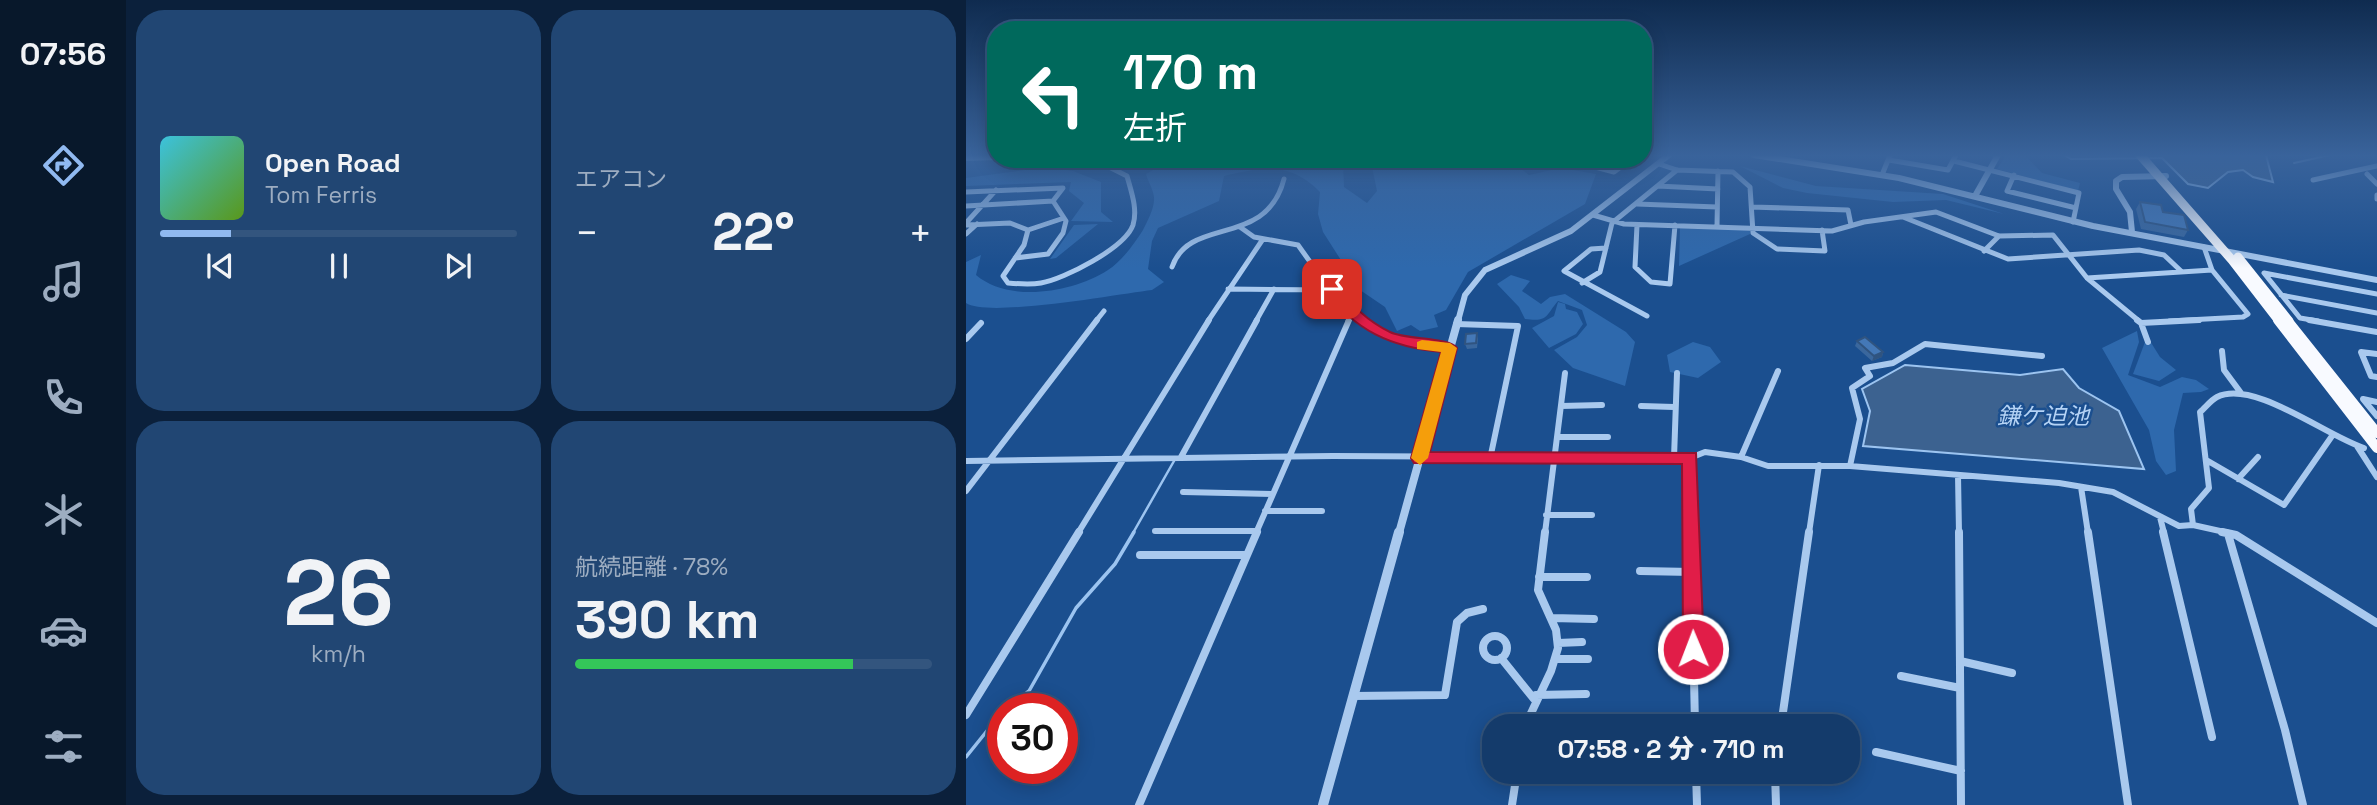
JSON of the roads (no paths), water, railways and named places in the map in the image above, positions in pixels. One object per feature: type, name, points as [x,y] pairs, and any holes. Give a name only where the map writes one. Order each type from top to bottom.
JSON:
[{"type":"highway","points":[[2175,193],[2232,260],[2377,448]]},
{"type":"highway","points":[[2177,193],[2274,300],[2377,433]]},
{"type":"street","points":[[966,224],[994,193]]},
{"type":"street","points":[[1053,201],[1059,193]]},
{"type":"street","points":[[1028,230],[1026,241],[1004,272],[1004,280],[1016,285],[1032,284],[1079,269],[1129,233],[1134,225],[1130,193]]},
{"type":"street","points":[[1171,267],[1175,257],[1191,244],[1240,227],[1277,204],[1280,193]]},
{"type":"street","points":[[1323,805],[1465,295],[1485,270],[1554,241],[1622,193]]},
{"type":"street","points":[[1582,283],[1601,272],[1612,223],[1650,193]]},
{"type":"street","points":[[1717,226],[1718,193]]},
{"type":"street","points":[[1749,193],[1753,233],[1777,249],[1825,251],[1822,230]]},
{"type":"street","points":[[1960,193],[2073,222],[2377,280]]},
{"type":"street","points":[[2013,193],[2076,208]]},
{"type":"street","points":[[2073,222],[2077,193]]},
{"type":"street","points":[[2119,193],[2130,212],[2132,232]]},
{"type":"street","points":[[1015,258],[1049,254],[1063,233],[1064,218],[1053,201]]},
{"type":"street","points":[[966,206],[1053,201]]},
{"type":"street","points":[[1637,204],[1717,207]]},
{"type":"street","points":[[1752,207],[1848,210],[1851,225]]},
{"type":"street","points":[[1593,215],[1612,223],[1637,225],[1822,230],[1936,212],[1998,236],[2053,235],[2087,278],[2141,323],[2148,342]]},
{"type":"street","points":[[1901,216],[2008,259],[2139,250],[2164,255],[2181,271]]},
{"type":"street","points":[[966,224],[1010,223],[1028,230],[1064,218]]},
{"type":"street","points":[[966,234],[977,224]]},
{"type":"street","points":[[1637,225],[1635,267],[1651,282],[1670,284],[1675,225]]},
{"type":"street","points":[[1240,227],[1254,237],[1297,245],[1351,314],[1378,332],[1398,340],[1450,348]]},
{"type":"street","points":[[1984,251],[1998,236]]},
{"type":"street","points":[[966,715],[1228,289],[1264,239]]},
{"type":"street","points":[[1606,248],[1591,249],[1565,268],[1565,273],[1647,316]]},
{"type":"street","points":[[2141,323],[2243,317],[2248,314],[2212,270],[2206,248]]},
{"type":"street","points":[[2087,278],[2212,270]]},
{"type":"street","points":[[2377,294],[2264,273],[2300,318],[2377,332]]},
{"type":"street","points":[[1228,289],[1332,289]]},
{"type":"street","points":[[1181,457],[1274,289]]},
{"type":"street","points":[[2281,295],[2377,313]]},
{"type":"street","points":[[966,491],[1104,312]]},
{"type":"street","points":[[1139,805],[1286,457],[1351,314]]},
{"type":"street","points":[[966,339],[981,323]]},
{"type":"street","points":[[1457,324],[1518,326],[1490,459]]},
{"type":"street","points":[[1850,466],[1860,419],[1852,388],[1870,376],[1865,368],[1893,363],[1925,344],[2042,356]]},
{"type":"street","points":[[2222,351],[2224,370],[2241,393]]},
{"type":"street","points":[[2377,354],[2361,352],[2371,376],[2377,377]]},
{"type":"street","points":[[1741,457],[1779,371]]},
{"type":"street","points":[[1529,714],[1555,659],[1558,643],[1552,618],[1541,600],[1539,577],[1565,373]]},
{"type":"street","points":[[1674,458],[1677,373]]},
{"type":"street","points":[[2193,525],[2191,509],[2209,488],[2208,461],[2200,412],[2220,396],[2241,393],[2261,397],[2332,436],[2360,447],[2377,477]]},
{"type":"street","points":[[2377,402],[2363,399],[2377,416]]},
{"type":"street","points":[[1561,406],[1602,405]]},
{"type":"street","points":[[1641,406],[1674,407]]},
{"type":"street","points":[[2208,461],[2284,505],[2332,436]]},
{"type":"street","points":[[1557,437],[1608,437]]},
{"type":"street","points":[[966,460],[1181,457],[1690,458],[1705,452],[1741,457],[1768,466],[1850,466],[2081,487],[2113,492],[2179,526],[2193,525],[2236,535],[2377,624]]},
{"type":"street","points":[[2238,479],[2258,457]]},
{"type":"street","points":[[1690,458],[1695,714]]},
{"type":"street","points":[[1783,714],[1819,465]]},
{"type":"street","points":[[1958,475],[1961,805]]},
{"type":"street","points":[[2081,487],[2128,805]]},
{"type":"street","points":[[1184,492],[1272,494]]},
{"type":"street","points":[[1265,511],[1322,511]]},
{"type":"street","points":[[1546,515],[1592,515]]},
{"type":"street","points":[[2160,517],[2212,737]]},
{"type":"street","points":[[1155,531],[1256,531]]},
{"type":"street","points":[[2228,534],[2285,730],[2303,805]]},
{"type":"street","points":[[1140,555],[1246,555]]},
{"type":"street","points":[[1640,571],[1692,572]]},
{"type":"street","points":[[1539,577],[1587,577]]},
{"type":"street","points":[[1353,696],[1445,695],[1457,622],[1467,613],[1483,609]]},
{"type":"street","points":[[1552,618],[1594,619]]},
{"type":"street","points":[[1558,643],[1582,642]]},
{"type":"street","points":[[1501,658],[1535,697]]},
{"type":"street","points":[[1555,659],[1588,659]]},
{"type":"street","points":[[1960,661],[2012,673]]},
{"type":"street","points":[[1901,676],[1960,688]]},
{"type":"street","points":[[1535,697],[1586,694]]},
{"type":"street","points":[[1876,752],[1961,771]]},
{"type":"street","points":[[1512,805],[1515,784]]},
{"type":"street","points":[[1696,784],[1697,805]]},
{"type":"street","points":[[1775,784],[1776,805]]},
{"type":"water","name":"鎌ケ迫池","points":[[1905,365],[2020,375],[2063,369],[2079,388],[2119,411],[2144,469],[1863,446],[1870,411],[1862,389]]},
{"type":"waterway","points":[[1133,533],[1174,461]]},
{"type":"waterway","points":[[1026,693],[1076,608],[1115,564],[1134,532]]},
{"type":"waterway","points":[[966,757],[987,731]]}]
